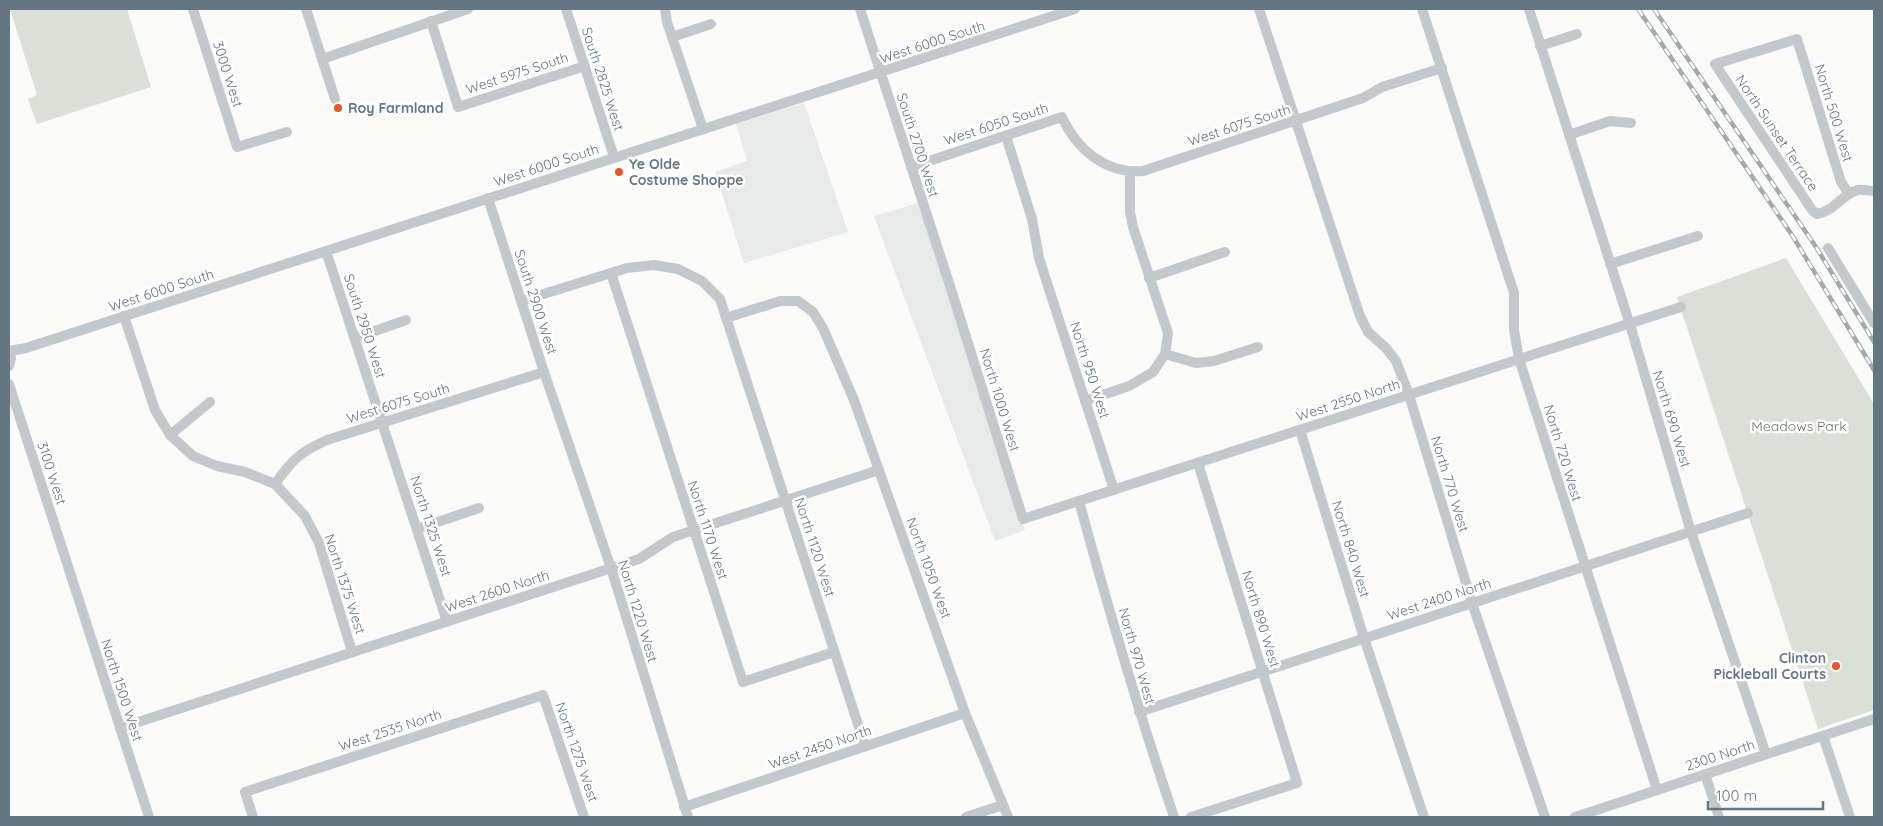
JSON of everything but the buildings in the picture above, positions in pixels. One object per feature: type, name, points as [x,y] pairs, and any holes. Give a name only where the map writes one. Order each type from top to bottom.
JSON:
[{"type":"street","name":"3000 West","points":[[193,9],[237,147],[287,132]]},
{"type":"street","points":[[306,9],[336,99]]},
{"type":"street","points":[[322,58],[468,9]]},
{"type":"street","name":"South 2825 West","points":[[566,9],[614,157]]},
{"type":"street","points":[[665,9],[672,37],[703,129]]},
{"type":"street","name":"South 2700 West","points":[[860,9],[951,289]]},
{"type":"street","name":"North 770 West","points":[[1259,9],[1360,316],[1368,332],[1396,361],[1409,395],[1472,603],[1545,817]]},
{"type":"street","name":"North 720 West","points":[[1422,9],[1514,293],[1514,330],[1519,360],[1657,790]]},
{"type":"street","name":"North 690 West","points":[[1529,9],[1629,324],[1691,532],[1766,754]]},
{"type":"street","name":"West 6000 South","points":[[9,356],[26,348],[124,316],[1070,10]]},
{"type":"street","name":"West 5975 South","points":[[431,21],[458,107],[585,66]]},
{"type":"street","points":[[672,37],[711,24]]},
{"type":"street","points":[[1540,46],[1577,34]]},
{"type":"street","name":"North 500 West","points":[[1715,64],[1797,39],[1841,182],[1849,194]]},
{"type":"street","name":"North Sunset Terrace","points":[[1715,64],[1812,210],[1817,214],[1824,213],[1849,194]]},
{"type":"street","name":"West 6075 South","points":[[1062,118],[1069,132],[1084,150],[1100,162],[1130,172],[1144,171],[1363,98],[1382,88],[1442,68]]},
{"type":"street","name":"West 6050 South","points":[[912,167],[1062,118]]},
{"type":"street","points":[[1569,135],[1610,121],[1631,123]]},
{"type":"street","name":"North 950 West","points":[[1006,136],[1032,219],[1039,258],[1114,490]]},
{"type":"street","points":[[1085,401],[1129,386],[1153,372],[1165,354],[1168,333],[1149,278],[1130,212],[1130,172]]},
{"type":"street","points":[[1849,194],[1859,190],[1874,191]]},
{"type":"street","name":"South 2900 West","points":[[488,198],[559,414]]},
{"type":"street","points":[[1610,264],[1698,236]]},
{"type":"street","points":[[1828,248],[1874,323]]},
{"type":"street","name":"South 2950 West","points":[[326,251],[397,467]]},
{"type":"street","points":[[1149,278],[1225,252]]},
{"type":"street","name":"North 1120 West","points":[[611,273],[627,268],[654,265],[678,269],[702,281],[720,299],[865,746]]},
{"type":"street","points":[[521,301],[611,273]]},
{"type":"street","name":"North 1170 West","points":[[611,273],[743,682],[834,652]]},
{"type":"street","name":"North 1000 West","points":[[951,289],[1023,519]]},
{"type":"street","name":"North 1050 West","points":[[726,318],[780,301],[798,301],[813,312],[823,328],[854,400],[966,713],[1008,817]]},
{"type":"street","name":"West 2550 North","points":[[1023,519],[1680,307]]},
{"type":"street","points":[[124,316],[155,410],[170,436],[192,456],[275,484]]},
{"type":"street","points":[[355,338],[406,320]]},
{"type":"street","points":[[1165,354],[1196,363],[1214,361],[1258,347]]},
{"type":"street","name":"West 6075 South","points":[[275,484],[291,461],[306,449],[326,440],[544,372]]},
{"type":"street","name":"3100 West","points":[[9,384],[68,571]]},
{"type":"street","points":[[170,436],[210,402]]},
{"type":"street","name":"North 1220 West","points":[[559,414],[611,568],[686,812]]},
{"type":"street","name":"North 840 West","points":[[1300,430],[1364,638],[1424,817]]},
{"type":"street","name":"North 890 West","points":[[1191,817],[1297,783],[1198,463]]},
{"type":"street","name":"North 1325 West","points":[[397,467],[448,622]]},
{"type":"street","name":"West 2600 North","points":[[120,728],[639,559],[673,537],[879,470]]},
{"type":"street","name":"North 1375 West","points":[[275,484],[305,516],[319,543],[352,652]]},
{"type":"street","name":"North 970 West","points":[[1079,501],[1095,564],[1139,712],[1174,817]]},
{"type":"street","points":[[417,529],[479,508]]},
{"type":"street","name":"West 2400 North","points":[[1139,712],[1748,514]]},
{"type":"street","name":"North 1500 West","points":[[68,571],[148,817]]},
{"type":"street","name":"West 2535 North","points":[[253,817],[245,792],[543,695]]},
{"type":"street","name":"North 1275 West","points":[[543,695],[584,817]]},
{"type":"street","name":"West 2450 North","points":[[686,812],[865,746],[966,713]]},
{"type":"street","name":"2300 North","points":[[1574,817],[1594,814],[1657,790],[1874,719]]},
{"type":"street","points":[[1823,736],[1850,817]]},
{"type":"street","points":[[1705,774],[1719,817]]},
{"type":"street","points":[[966,817],[1003,805]]},
{"type":"shaded area","points":[[804,103],[848,232],[744,263],[715,172],[747,161],[736,124]]},
{"type":"shaded area","points":[[918,203],[1025,530],[995,541],[874,216]]},
{"type":"green space","points":[[10,9],[127,9],[151,87],[37,124],[28,99],[37,95]]},
{"type":"green space","name":"Meadows Park","points":[[1786,258],[1874,404],[1874,710],[1818,729],[1677,297]]},
{"type":"railway","points":[[1638,9],[1792,235],[1874,370]]},
{"type":"railway","points":[[1654,9],[1816,247],[1874,342]]},
{"type":"place","name":"Roy Farmland","points":[[338,108]]},
{"type":"place","name":"Ye Olde Costume Shoppe","points":[[619,172]]},
{"type":"place","name":"Clinton Pickleball Courts","points":[[1836,666]]}]
